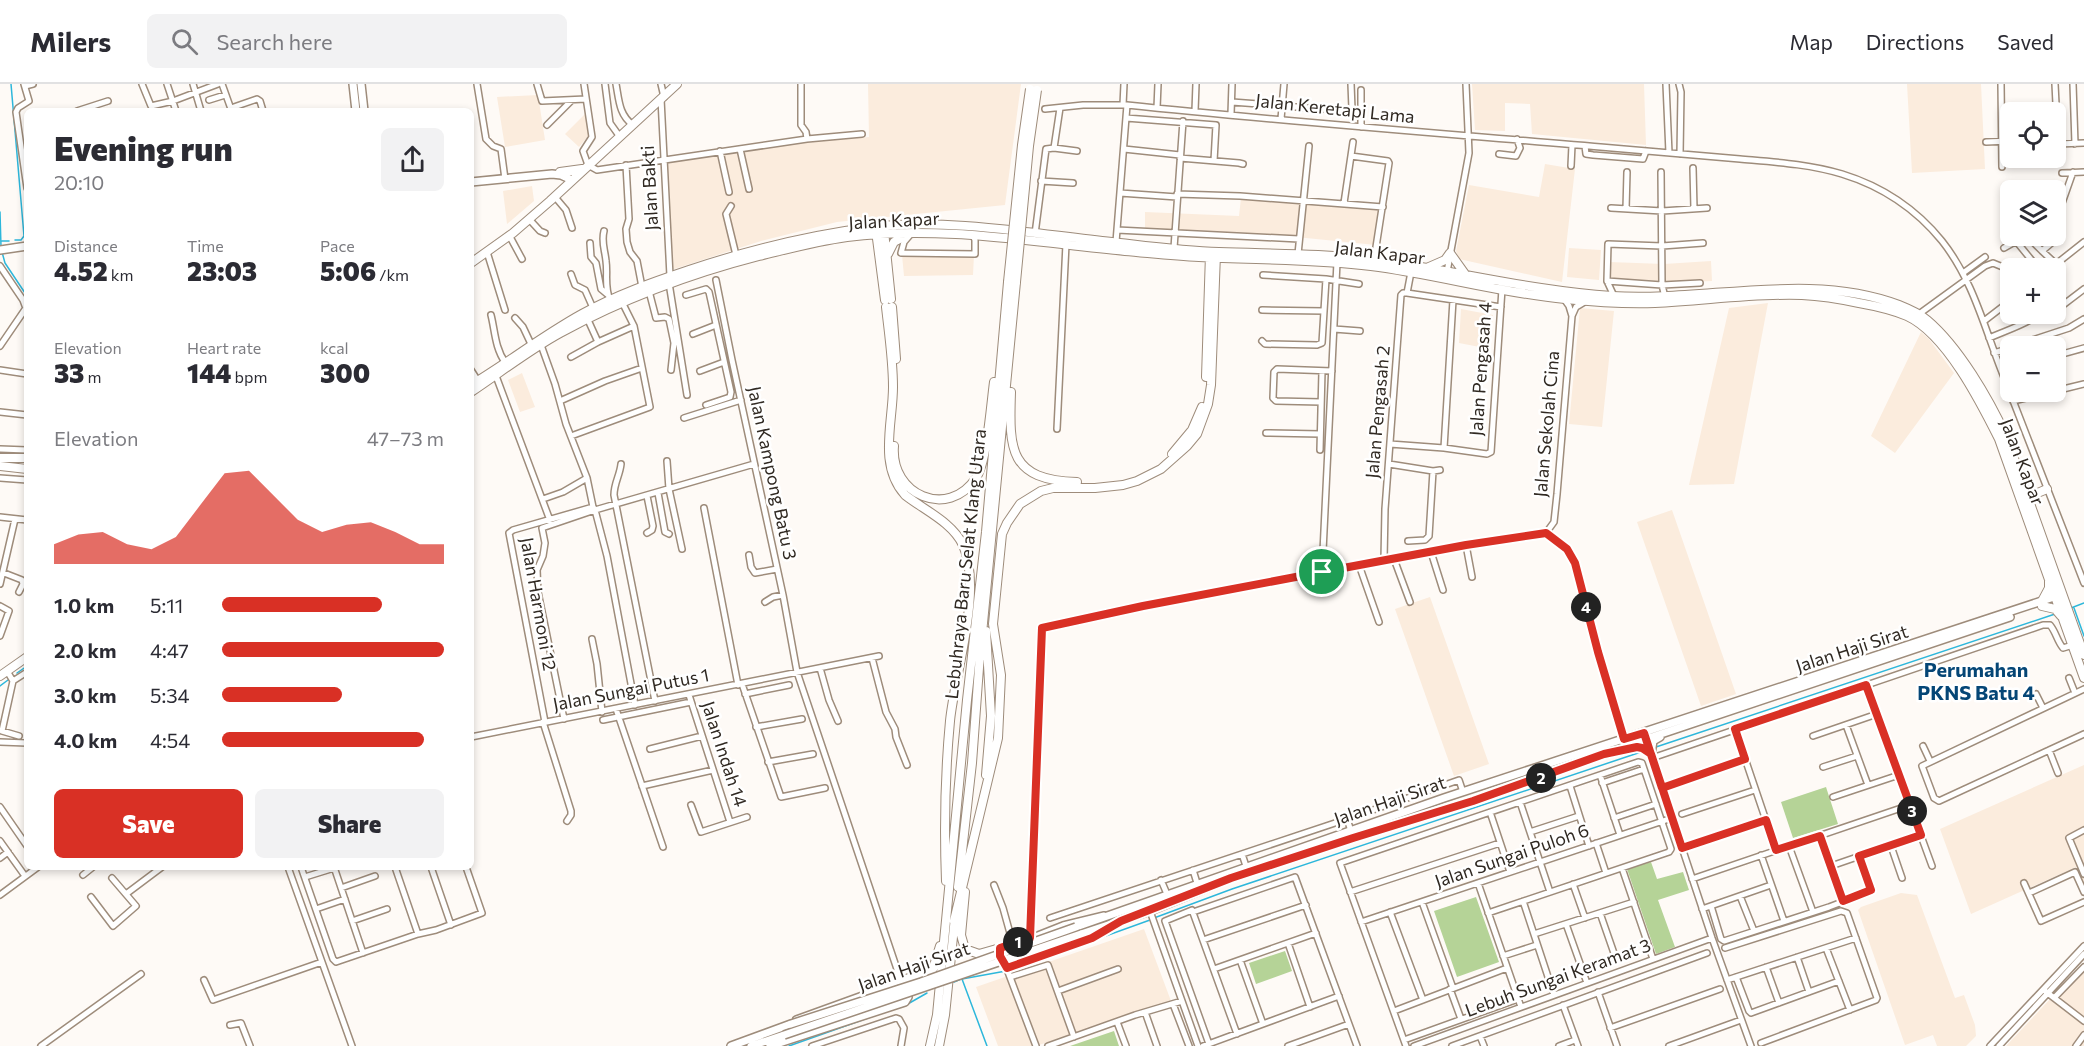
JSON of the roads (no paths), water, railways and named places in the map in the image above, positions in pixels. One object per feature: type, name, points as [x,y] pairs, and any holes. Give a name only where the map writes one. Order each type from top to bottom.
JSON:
[{"type":"highway","points":[[474,261],[509,236],[555,197],[677,84]]},
{"type":"highway","name":"Lebuhraya Baru Selat Klang Utara","points":[[930,1046],[937,1015],[972,763],[980,654],[1009,366],[1012,282],[1022,145],[1034,87]]},
{"type":"highway","points":[[566,187],[558,173],[586,167]]},
{"type":"highway","name":"Jalan Kapar","points":[[474,390],[541,345],[646,289],[736,255],[798,239],[935,225],[1174,248],[1239,258],[1337,262],[1411,272],[1465,274],[1539,288],[1614,296],[1665,297],[1757,290],[1811,290],[1876,298],[1919,314],[1941,334],[1989,402],[2037,493],[2040,542],[2048,575],[2084,655]]},
{"type":"highway","points":[[880,230],[897,381],[893,451],[896,470],[914,493],[933,499],[949,499],[966,490],[977,476],[982,463],[1003,325]]},
{"type":"highway","name":"Jalan Kapar","points":[[670,280],[780,251],[880,230],[973,235],[1194,257],[1298,254],[1374,260],[1427,267],[1502,290],[1586,301],[1652,303],[1799,295],[1873,305],[1907,316],[1921,324],[1937,340],[1983,405],[2040,542],[2062,607]]},
{"type":"highway","points":[[883,257],[900,237],[915,233]]},
{"type":"highway","points":[[846,238],[871,242],[883,257]]},
{"type":"highway","points":[[1427,267],[1444,260],[1450,253],[1465,274]]},
{"type":"highway","points":[[901,981],[933,969],[968,863],[985,788],[993,765],[998,738],[1000,675],[993,624],[1002,534],[1020,504],[1029,496],[1053,488],[1109,487],[1137,481],[1161,469],[1197,434],[1208,404],[1215,324],[1213,255]]},
{"type":"highway","points":[[1194,257],[1213,273]]},
{"type":"highway","points":[[1009,366],[1011,440],[1020,462],[1027,470],[1050,479],[1094,483],[1123,481],[1146,472],[1169,458],[1192,430],[1204,402],[1213,273],[1224,264],[1239,258]]},
{"type":"highway","name":"Lebuhraya Baru Selat Klang Utara","points":[[939,1046],[945,1015],[966,710],[986,532],[1003,325],[1012,282]]},
{"type":"highway","name":"Jalan Kapar","points":[[474,383],[531,344],[608,297],[646,289]]},
{"type":"highway","points":[[889,303],[893,387],[889,456],[891,474],[905,495],[950,528],[961,542],[968,559],[970,581],[966,622],[947,760],[945,822],[950,917]]},
{"type":"highway","points":[[0,458],[24,458]]},
{"type":"highway","points":[[0,466],[24,469]]},
{"type":"highway","points":[[2048,575],[2049,588],[2042,603],[2062,607]]},
{"type":"highway","points":[[985,617],[991,716],[985,788]]},
{"type":"highway","name":"Jalan Kapar","points":[[2079,645],[2084,678]]},
{"type":"highway","points":[[3,674],[24,659]]},
{"type":"highway","points":[[968,863],[962,943],[965,949],[979,954],[1000,948]]},
{"type":"main road","points":[[353,84],[356,108]]},
{"type":"main road","points":[[361,84],[364,108]]},
{"type":"main road","points":[[474,184],[558,173],[573,179]]},
{"type":"main road","points":[[4,249],[24,246]]},
{"type":"main road","name":"Jalan Haji Sirat","points":[[731,1046],[921,982],[1413,808],[1624,739],[1692,724],[2042,603]]},
{"type":"main road","name":"Jalan Haji Sirat","points":[[751,1046],[1121,921],[1152,919],[1231,878],[1525,783],[1604,754],[1645,736],[2042,603],[2062,607]]},
{"type":"main road","points":[[1651,756],[1651,745],[1656,739],[1692,724]]},
{"type":"main road","points":[[1604,754],[1637,747],[1642,748],[1651,756]]},
{"type":"main road","points":[[1520,773],[1503,781],[1499,786],[1503,788],[1525,783]]},
{"type":"main road","points":[[1443,798],[1467,793],[1473,795],[1470,800],[1456,806]]},
{"type":"main road","points":[[1008,971],[1092,938],[1121,921]]},
{"type":"main road","points":[[770,1046],[905,1002],[908,997],[901,981]]},
{"type":"street","points":[[24,160],[17,109],[29,101],[24,85],[33,84]]},
{"type":"street","points":[[142,84],[149,105],[220,84],[231,108]]},
{"type":"street","points":[[167,84],[175,108]]},
{"type":"street","points":[[193,84],[200,108]]},
{"type":"street","points":[[477,84],[486,140],[501,149],[502,179]]},
{"type":"street","points":[[537,84],[542,101],[586,99]]},
{"type":"street","points":[[584,84],[592,137],[583,151],[586,167],[597,170],[807,139],[862,134]]},
{"type":"street","points":[[605,84],[611,127],[620,137]]},
{"type":"street","points":[[616,84],[625,120],[633,125]]},
{"type":"street","name":"Jalan Bakti","points":[[661,84],[670,280],[687,396]]},
{"type":"street","points":[[801,84],[801,125],[806,132],[807,139]]},
{"type":"street","points":[[1116,242],[1126,118],[1124,84]]},
{"type":"street","points":[[1157,108],[1158,84]]},
{"type":"street","points":[[1195,111],[1196,84]]},
{"type":"street","points":[[1231,114],[1232,84]]},
{"type":"street","points":[[1281,119],[1284,84]]},
{"type":"street","points":[[1232,102],[1351,111],[1351,84]]},
{"type":"street","points":[[1446,274],[1469,153],[1466,84]]},
{"type":"street","points":[[1666,84],[1669,153]]},
{"type":"street","points":[[1678,84],[1681,92],[1680,154]]},
{"type":"street","points":[[2001,84],[2001,102]]},
{"type":"street","points":[[2055,84],[2056,102]]},
{"type":"street","points":[[2073,84],[2075,144]]},
{"type":"street","points":[[1361,90],[1361,127]]},
{"type":"street","points":[[209,100],[225,95]]},
{"type":"street","points":[[234,108],[257,99],[262,108]]},
{"type":"street","points":[[547,125],[573,100]]},
{"type":"street","points":[[86,108],[108,101]]},
{"type":"street","name":"Jalan Keretapi Lama","points":[[1045,109],[1083,105],[1125,105],[1791,163],[1842,174],[1868,184],[1899,201],[1941,240],[1963,273],[1984,321],[2000,368]]},
{"type":"street","points":[[1054,148],[1060,108]]},
{"type":"street","points":[[1126,118],[1216,125],[1214,160]]},
{"type":"street","points":[[1174,248],[1183,122]]},
{"type":"street","points":[[19,129],[24,127]]},
{"type":"street","points":[[1500,154],[1516,156],[1520,148],[1517,139]]},
{"type":"street","points":[[1344,203],[1353,142]]},
{"type":"street","points":[[1986,142],[2000,142]]},
{"type":"street","points":[[2066,144],[2084,143]]},
{"type":"street","points":[[1571,166],[1572,145]]},
{"type":"street","points":[[1298,254],[1309,146]]},
{"type":"street","points":[[1585,146],[1586,154],[1613,157],[1643,159],[1646,151]]},
{"type":"street","points":[[1035,234],[1045,152],[1048,148],[1077,151]]},
{"type":"street","points":[[1613,157],[1614,148]]},
{"type":"street","points":[[740,149],[749,189]]},
{"type":"street","points":[[1124,149],[1243,164]]},
{"type":"street","points":[[720,151],[729,192]]},
{"type":"street","points":[[1351,156],[1388,161],[1374,260]]},
{"type":"street","points":[[626,165],[629,219],[626,229],[627,242],[630,252],[637,261],[656,318],[668,317],[669,319],[674,343],[674,358],[670,361],[671,369]]},
{"type":"street","points":[[1694,168],[1694,209]]},
{"type":"street","points":[[1626,209],[1627,172]]},
{"type":"street","points":[[1661,172],[1662,285],[1665,297]]},
{"type":"street","points":[[2066,193],[2073,172]]},
{"type":"street","points":[[2062,173],[2084,172]]},
{"type":"street","points":[[1041,182],[1073,183]]},
{"type":"street","points":[[1120,193],[1240,196],[1383,207]]},
{"type":"street","points":[[555,197],[566,210],[572,228]]},
{"type":"street","points":[[731,206],[726,214],[736,255]]},
{"type":"street","points":[[1611,208],[1662,211],[1707,208]]},
{"type":"street","points":[[529,219],[540,231],[545,232]]},
{"type":"street","points":[[1117,230],[1299,239]]},
{"type":"street","points":[[604,231],[602,238],[607,263],[605,280],[608,297]]},
{"type":"street","points":[[915,233],[904,242],[901,254],[975,254],[973,235]]},
{"type":"street","points":[[509,236],[522,260]]},
{"type":"street","points":[[2063,258],[2084,242]]},
{"type":"street","points":[[590,243],[591,257],[596,263],[601,289],[608,297]]},
{"type":"street","points":[[1614,296],[1607,281],[1608,244],[1662,246],[1703,243]]},
{"type":"street","points":[[1057,429],[1066,244]]},
{"type":"street","points":[[2038,246],[2048,258]]},
{"type":"street","points":[[2042,250],[2047,246]]},
{"type":"street","points":[[487,252],[506,310]]},
{"type":"street","points":[[1963,273],[1985,257]]},
{"type":"street","points":[[1322,572],[1337,262]]},
{"type":"street","points":[[1919,314],[1985,266],[1993,263],[2000,266]]},
{"type":"street","points":[[701,272],[707,273],[716,280],[718,274],[727,265]]},
{"type":"street","points":[[0,266],[24,303]]},
{"type":"street","name":"Jalan Pengasah 2","points":[[1384,560],[1401,295],[1407,293],[1411,272]]},
{"type":"street","points":[[571,274],[575,285],[585,290],[593,308]]},
{"type":"street","points":[[1263,275],[1326,279],[1359,284]]},
{"type":"street","points":[[1262,341],[1264,344],[1317,345],[1322,343],[1326,279]]},
{"type":"street","name":"Jalan Kampong Batu 3","points":[[716,280],[783,595],[796,672],[901,981]]},
{"type":"street","points":[[1607,281],[1662,285],[1700,283]]},
{"type":"street","points":[[2066,303],[2084,288]]},
{"type":"street","points":[[686,295],[706,289],[709,292],[731,395],[705,405]]},
{"type":"street","name":"Jalan Pengasah 4","points":[[1444,448],[1487,454],[1491,452],[1502,290]]},
{"type":"street","points":[[1407,293],[1501,307]]},
{"type":"street","points":[[1563,299],[1569,306],[1572,316]]},
{"type":"street","points":[[1390,444],[1444,448],[1453,300]]},
{"type":"street","points":[[1572,316],[1576,307],[1586,301]]},
{"type":"street","points":[[571,436],[650,407],[633,326],[622,302]]},
{"type":"street","points":[[1984,321],[2000,309]]},
{"type":"street","points":[[1262,310],[1324,312]]},
{"type":"street","points":[[0,346],[24,311]]},
{"type":"street","points":[[491,315],[496,344],[505,362]]},
{"type":"street","name":"Jalan Sekolah Cina","points":[[1546,533],[1554,522],[1572,316]]},
{"type":"street","points":[[515,318],[523,327],[531,344]]},
{"type":"street","points":[[2045,336],[2069,328],[2084,319]]},
{"type":"street","points":[[588,320],[598,342]]},
{"type":"street","points":[[1989,338],[2024,324]]},
{"type":"street","points":[[571,357],[633,326]]},
{"type":"street","points":[[693,334],[716,326]]},
{"type":"street","points":[[1334,330],[1360,331]]},
{"type":"street","points":[[541,345],[587,478],[607,556],[635,705]]},
{"type":"street","points":[[2066,353],[2084,348]]},
{"type":"street","points":[[1994,353],[2000,351]]},
{"type":"street","points":[[700,371],[732,360]]},
{"type":"street","points":[[560,401],[642,368]]},
{"type":"street","points":[[1321,402],[1276,401],[1273,398],[1274,372],[1277,369],[1332,371]]},
{"type":"street","points":[[1320,450],[1322,371]]},
{"type":"street","points":[[1,373],[24,374]]},
{"type":"street","points":[[496,376],[551,522]]},
{"type":"street","points":[[2066,388],[2084,384]]},
{"type":"street","points":[[684,418],[741,400]]},
{"type":"street","name":"Jalan Keretapi Lama","points":[[2013,402],[2037,493],[2084,583]]},
{"type":"street","points":[[0,412],[24,415]]},
{"type":"street","points":[[1266,433],[1320,434]]},
{"type":"street","points":[[0,449],[24,450]]},
{"type":"street","points":[[667,461],[669,489],[682,549]]},
{"type":"street","points":[[621,464],[614,488],[615,505],[655,701]]},
{"type":"street","points":[[564,719],[538,592],[537,570],[545,543],[542,528],[551,522],[594,508],[615,505],[754,464]]},
{"type":"street","points":[[1389,464],[1436,470],[1429,536],[1425,540],[1408,541]]},
{"type":"street","points":[[0,478],[24,480]]},
{"type":"street","points":[[543,498],[563,492],[587,478]]},
{"type":"street","points":[[658,493],[665,532],[669,534]]},
{"type":"street","points":[[647,496],[653,526],[652,530],[647,533]]},
{"type":"street","points":[[704,508],[740,684],[781,797],[825,788]]},
{"type":"street","points":[[0,517],[24,520]]},
{"type":"street","points":[[0,582],[4,573],[15,519]]},
{"type":"street","name":"Jalan Harmoni 12","points":[[544,722],[509,533],[513,530],[551,522]]},
{"type":"street","points":[[1030,938],[1042,628],[1143,606],[1384,560],[1546,533],[1567,549],[1575,563],[1624,739]]},
{"type":"street","points":[[1466,545],[1472,577]]},
{"type":"street","points":[[1431,552],[1443,590]]},
{"type":"street","points":[[749,555],[751,567],[755,573],[777,569]]},
{"type":"street","points":[[1394,559],[1410,602]]},
{"type":"street","points":[[1359,565],[1379,622]]},
{"type":"street","points":[[4,573],[22,580],[20,592]]},
{"type":"street","points":[[765,602],[783,595]]},
{"type":"street","points":[[0,606],[9,611],[0,636]]},
{"type":"street","points":[[1651,756],[2043,625],[2050,625],[2056,631],[2063,648],[2079,645]]},
{"type":"street","points":[[592,639],[602,712]]},
{"type":"street","name":"Jalan Sungai Putus 1","points":[[474,736],[875,657],[886,712],[908,765]]},
{"type":"street","points":[[820,668],[838,721]]},
{"type":"street","points":[[3,674],[13,681]]},
{"type":"street","points":[[19,736],[3,731],[13,681],[24,674]]},
{"type":"street","points":[[2069,678],[2075,693]]},
{"type":"street","points":[[745,694],[789,685]]},
{"type":"street","points":[[1866,685],[1932,866]]},
{"type":"street","points":[[2084,689],[1922,766],[1934,798],[1939,801],[2084,734]]},
{"type":"street","points":[[2036,694],[2043,708]]},
{"type":"street","name":"Jalan Indah 14","points":[[689,695],[730,822]]},
{"type":"street","points":[[603,720],[691,702]]},
{"type":"street","points":[[616,709],[663,848]]},
{"type":"street","points":[[1813,736],[1877,714]]},
{"type":"street","points":[[756,727],[802,719]]},
{"type":"street","points":[[544,722],[571,811],[567,821]]},
{"type":"street","points":[[1846,725],[1868,785]]},
{"type":"street","points":[[1735,729],[1776,850]]},
{"type":"street","points":[[650,749],[702,736]]},
{"type":"street","points":[[1645,736],[1702,909],[1751,1046]]},
{"type":"street","points":[[0,742],[24,743]]},
{"type":"street","points":[[1923,746],[1930,761]]},
{"type":"street","points":[[2049,750],[2058,773]]},
{"type":"street","points":[[768,762],[813,754]]},
{"type":"street","points":[[1823,767],[1857,756]]},
{"type":"street","points":[[1662,788],[1745,759]]},
{"type":"street","points":[[1488,913],[1669,852],[1671,849],[1642,763],[1638,762],[1340,863],[1405,1043],[1461,1019],[1518,999]]},
{"type":"street","points":[[1602,783],[1644,769]]},
{"type":"street","points":[[642,786],[713,770]]},
{"type":"street","points":[[1600,775],[1620,835]]},
{"type":"street","points":[[1833,797],[1899,775]]},
{"type":"street","points":[[1050,918],[1459,780],[1463,792]]},
{"type":"street","points":[[1570,786],[1589,846]]},
{"type":"street","points":[[1682,814],[1755,790]]},
{"type":"street","points":[[1409,797],[1413,808]]},
{"type":"street","points":[[1520,802],[1550,892]]},
{"type":"street","points":[[1614,818],[1656,804]]},
{"type":"street","points":[[691,805],[701,832],[747,817]]},
{"type":"street","points":[[1692,879],[1910,805]]},
{"type":"street","points":[[0,807],[24,842]]},
{"type":"street","points":[[1490,812],[1510,872]]},
{"type":"street","points":[[1530,832],[1580,816]]},
{"type":"street","name":"Jalan Sungai Puloh 6","points":[[1361,922],[1672,818]]},
{"type":"street","points":[[1347,819],[1351,831]]},
{"type":"street","points":[[1682,848],[1766,820]]},
{"type":"street","points":[[2084,830],[2069,838],[2084,874]]},
{"type":"street","points":[[1831,866],[1921,835]]},
{"type":"street","points":[[1820,836],[1843,901]]},
{"type":"street","points":[[1292,837],[1296,850]]},
{"type":"street","points":[[0,841],[25,876]]},
{"type":"street","points":[[1350,892],[1500,843]]},
{"type":"street","points":[[1596,843],[1606,873]]},
{"type":"street","points":[[1789,846],[1813,912]]},
{"type":"street","points":[[1890,846],[1902,878]]},
{"type":"street","points":[[0,858],[8,852]]},
{"type":"street","points":[[1242,854],[1246,866]]},
{"type":"street","points":[[1761,855],[1784,921]]},
{"type":"street","points":[[1711,906],[1723,941],[1813,912],[1871,890],[1859,856]]},
{"type":"street","points":[[1622,868],[1653,959]]},
{"type":"street","points":[[0,895],[34,870]]},
{"type":"street","points":[[83,875],[89,870]]},
{"type":"street","points":[[126,894],[158,870]]},
{"type":"street","points":[[289,870],[352,1046]]},
{"type":"street","points":[[302,870],[336,962],[482,913],[467,870]]},
{"type":"street","points":[[305,878],[326,870]]},
{"type":"street","points":[[335,870],[363,953]]},
{"type":"street","points":[[396,870],[418,934]]},
{"type":"street","points":[[432,870],[451,925]]},
{"type":"street","points":[[1193,870],[1197,883]]},
{"type":"street","points":[[2029,893],[2075,872],[2084,892]]},
{"type":"street","points":[[341,888],[375,876]]},
{"type":"street","points":[[1152,919],[1165,922],[1295,877],[1357,1046]]},
{"type":"street","points":[[91,897],[112,926],[136,906],[112,878]]},
{"type":"street","points":[[1161,880],[1167,894]]},
{"type":"street","points":[[1478,883],[1521,1007]]},
{"type":"street","points":[[2024,883],[2041,921],[2084,902]]},
{"type":"street","points":[[1573,884],[1585,918]]},
{"type":"street","points":[[994,885],[1013,944]]},
{"type":"street","points":[[1702,909],[1771,885]]},
{"type":"street","points":[[1740,896],[1754,931]]},
{"type":"street","points":[[316,909],[345,899]]},
{"type":"street","points":[[1523,901],[1554,995]]},
{"type":"street","points":[[1422,902],[1461,1019]]},
{"type":"street","points":[[1534,934],[1634,902]]},
{"type":"street","points":[[1203,940],[1306,905]]},
{"type":"street","points":[[352,921],[387,909]]},
{"type":"street","points":[[1192,911],[1237,1034]]},
{"type":"street","points":[[1725,948],[1841,911],[1847,913],[1877,998],[1874,1002],[1761,1043]]},
{"type":"street","points":[[1036,1046],[1008,971],[1000,956],[1000,948],[1080,919],[1117,912]]},
{"type":"street","points":[[1390,912],[1423,1000]]},
{"type":"street","points":[[1600,913],[1616,959]]},
{"type":"street","points":[[1152,919],[1198,1046]]},
{"type":"street","points":[[1165,922],[1206,1045],[1339,996]]},
{"type":"street","points":[[1566,924],[1587,983]]},
{"type":"street","points":[[1214,969],[1316,933]]},
{"type":"street","name":"Lebuh Sungai Keramat 3","points":[[1414,1046],[1712,938]]},
{"type":"street","points":[[1727,980],[1856,938]]},
{"type":"street","points":[[1288,943],[1310,1007]]},
{"type":"street","points":[[1503,956],[1537,945]]},
{"type":"street","points":[[1999,1046],[2084,946]]},
{"type":"street","points":[[1826,948],[1850,1010]]},
{"type":"street","points":[[1452,1046],[1707,953]]},
{"type":"street","points":[[1990,1046],[2084,954]]},
{"type":"street","points":[[1797,957],[1809,992]]},
{"type":"street","points":[[1240,960],[1263,1024]]},
{"type":"street","points":[[204,980],[213,1000],[322,962]]},
{"type":"street","points":[[1008,971],[1048,965],[1074,1037]]},
{"type":"street","points":[[1766,967],[1779,1003]]},
{"type":"street","points":[[2054,998],[2084,967]]},
{"type":"street","points":[[1394,1011],[1507,968]]},
{"type":"street","points":[[1058,991],[1118,969]]},
{"type":"street","points":[[41,1046],[141,974]]},
{"type":"street","points":[[1736,977],[1751,1012],[1839,981]]},
{"type":"street","points":[[770,1032],[802,1017],[901,981]]},
{"type":"street","points":[[1610,1028],[1720,989]]},
{"type":"street","points":[[1598,992],[1617,1046]]},
{"type":"street","points":[[2046,992],[2084,1021]]},
{"type":"street","points":[[1048,1046],[1060,1044],[1074,1037],[1182,1001]]},
{"type":"street","points":[[1173,1004],[1188,1046]]},
{"type":"street","points":[[1559,1046],[1576,1043],[1563,1005]]},
{"type":"street","points":[[1145,1012],[1157,1046]]},
{"type":"street","points":[[812,1046],[896,1018],[904,1028],[901,1046]]},
{"type":"street","points":[[1669,1046],[1741,1020]]},
{"type":"street","points":[[1117,1022],[1126,1046]]},
{"type":"street","points":[[230,1025],[242,1023],[250,1046]]},
{"type":"street","points":[[1288,1046],[1349,1024]]},
{"type":"street","points":[[2076,1046],[2084,1035]]},
{"type":"street","points":[[1480,1036],[1484,1046]]},
{"type":"waterway","points":[[11,84],[24,236],[21,240],[15,240]]},
{"type":"waterway","points":[[0,212],[1,247]]},
{"type":"waterway","points":[[2,241],[9,241]]},
{"type":"waterway","points":[[2,252],[5,263],[24,292]]},
{"type":"waterway","points":[[2071,608],[2084,603]]},
{"type":"waterway","points":[[2074,608],[2084,636]]},
{"type":"waterway","points":[[1656,747],[2055,614]]},
{"type":"waterway","points":[[17,673],[24,668]]},
{"type":"waterway","points":[[0,686],[8,680]]},
{"type":"waterway","points":[[1154,918],[1232,889],[1641,752]]},
{"type":"waterway","points":[[1011,970],[1150,920]]},
{"type":"waterway","points":[[987,1046],[962,979],[1006,971]]},
{"type":"waterway","points":[[954,982],[961,979]]},
{"type":"waterway","points":[[906,1005],[927,993]]},
{"type":"waterway","points":[[789,1046],[896,1008]]},
{"type":"district","name":"Perumahan PKNS Batu 4","points":[[1976,682]]}]
